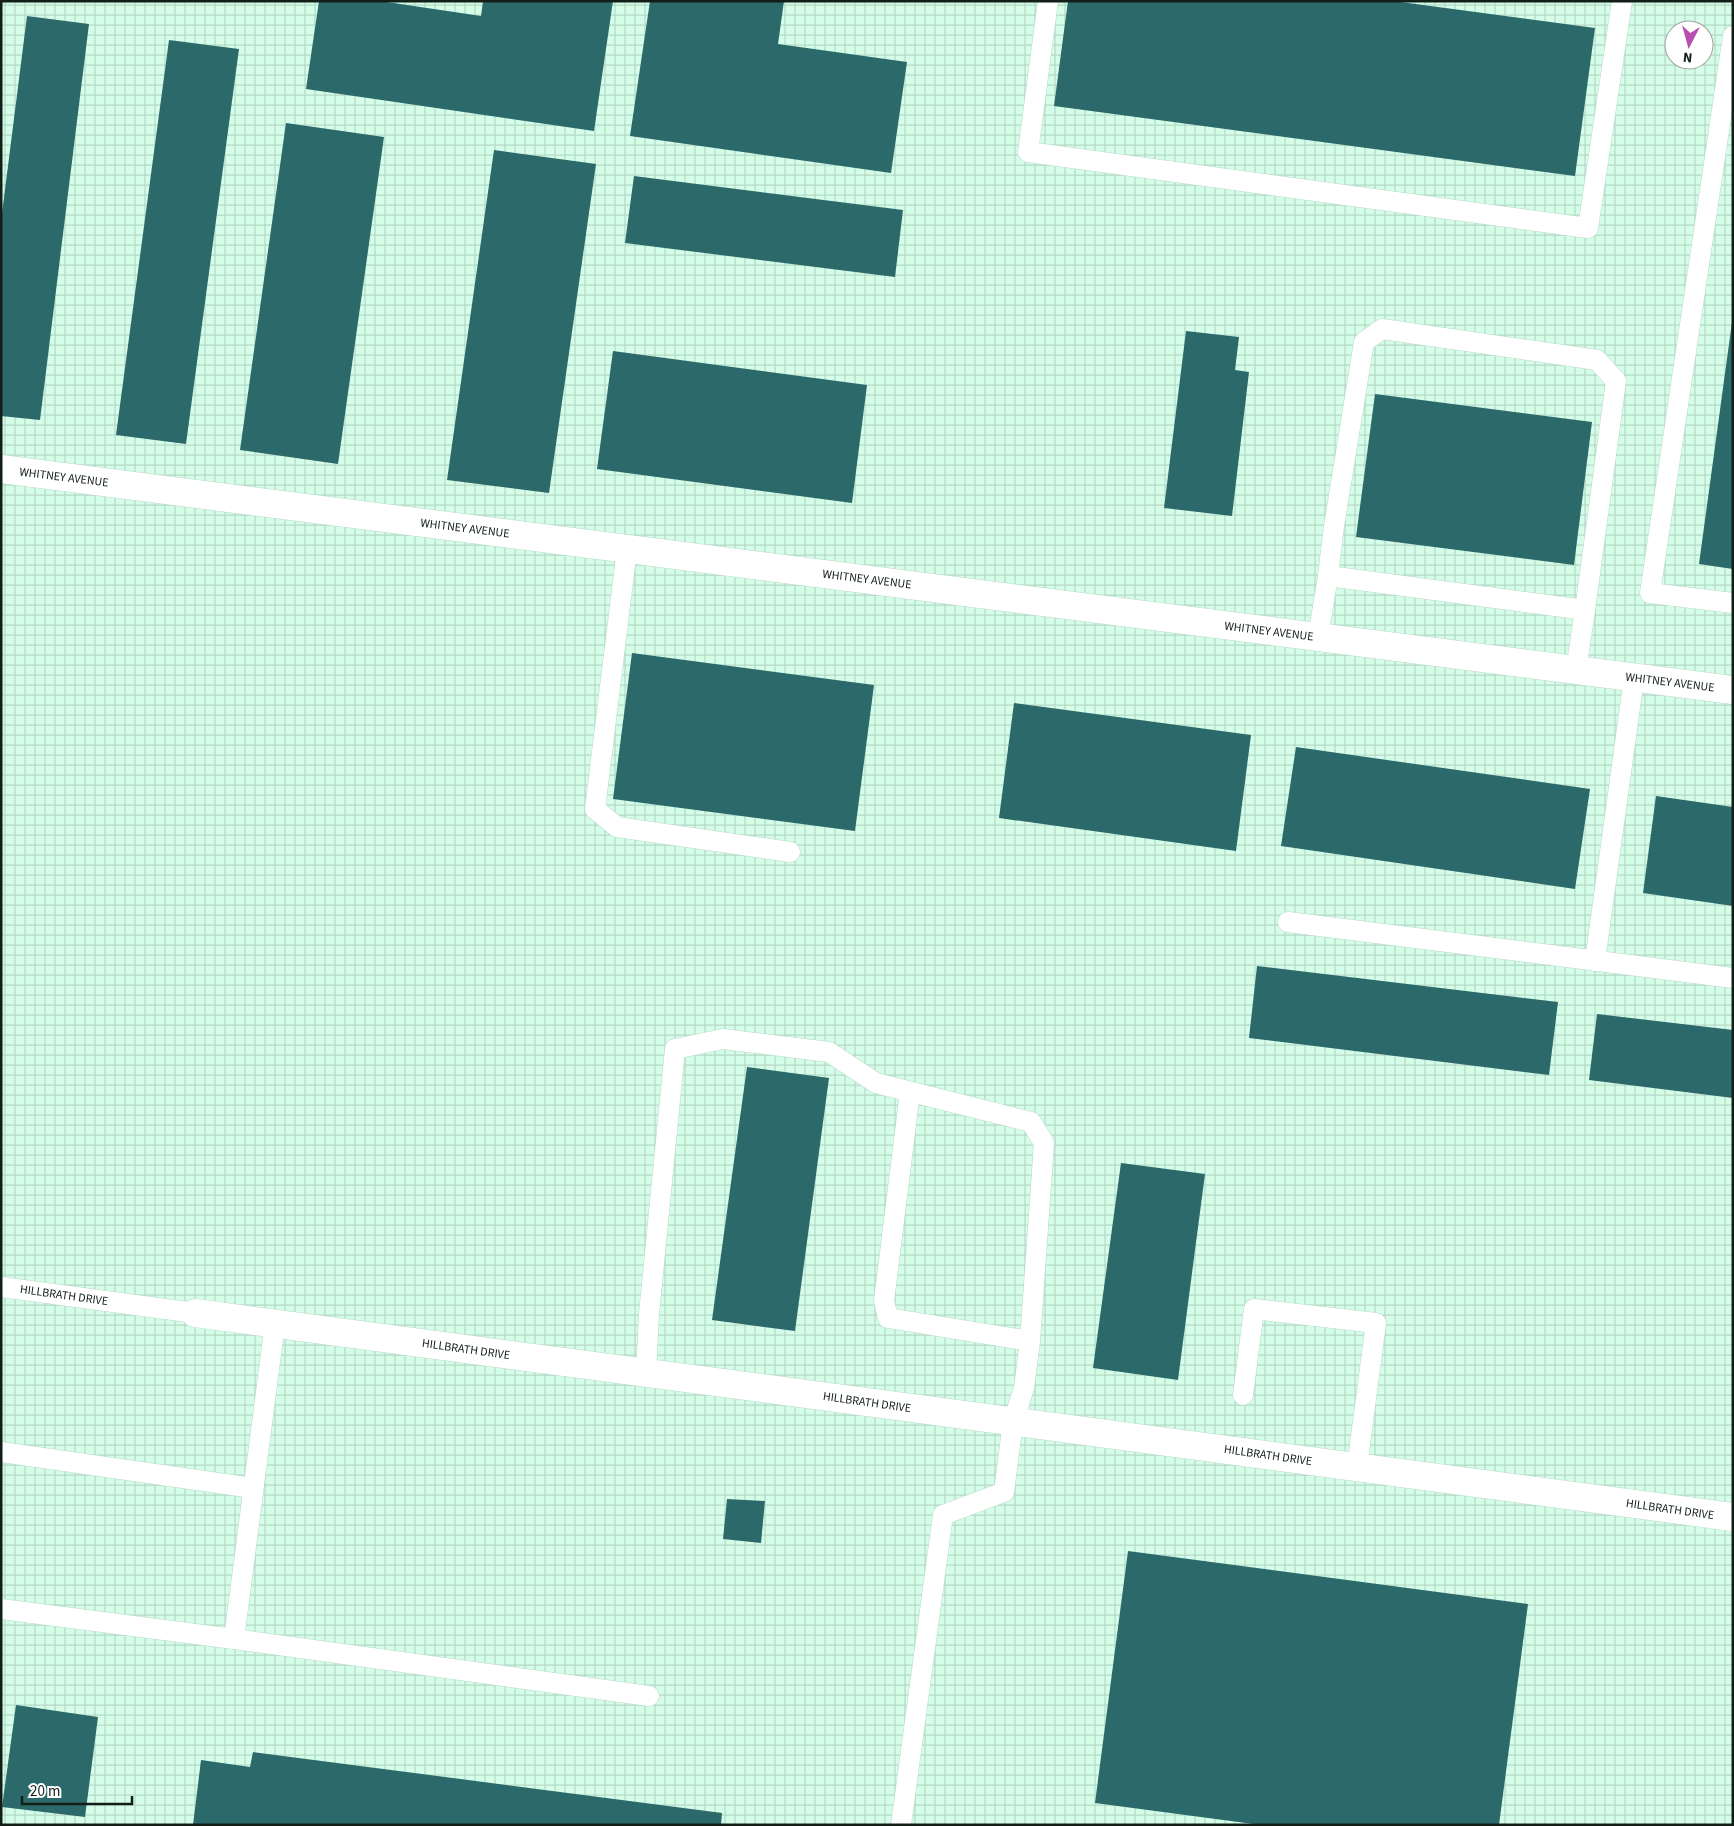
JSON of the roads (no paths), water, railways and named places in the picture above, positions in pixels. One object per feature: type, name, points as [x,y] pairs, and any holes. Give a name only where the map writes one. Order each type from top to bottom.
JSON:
[{"type":"street","name":"WHITNEY AVENUE","points":[[1,469],[1733,690]]},
{"type":"street","name":"HILLBRATH DRIVE","points":[[195,1313],[1733,1517]]},
{"type":"lane","points":[[1048,1],[1028,152],[1588,228],[1622,1]]},
{"type":"lane","points":[[1733,36],[1650,593],[1733,604]]},
{"type":"lane","points":[[1318,637],[1364,342],[1382,329],[1597,360],[1616,381],[1586,610],[1576,670]]},
{"type":"lane","points":[[627,548],[596,809],[617,827],[790,852]]},
{"type":"lane","points":[[1328,576],[1586,610]]},
{"type":"lane","points":[[1595,961],[1634,678]]},
{"type":"lane","points":[[1288,922],[1733,978]]},
{"type":"lane","points":[[646,1373],[649,1314],[675,1049],[723,1039],[829,1052],[876,1083],[1031,1122],[1044,1143],[1030,1341],[1024,1388],[1013,1422],[1004,1492],[943,1515],[901,1825]]},
{"type":"lane","points":[[910,1092],[884,1301],[888,1318],[1030,1341]]},
{"type":"lane","name":"HILLBRATH DRIVE","points":[[1,1287],[195,1313]]},
{"type":"lane","points":[[1243,1395],[1254,1309],[1376,1323],[1357,1467]]},
{"type":"lane","points":[[234,1639],[275,1323]]},
{"type":"lane","points":[[1,1452],[253,1488]]},
{"type":"lane","points":[[1,1609],[649,1696]]}]
